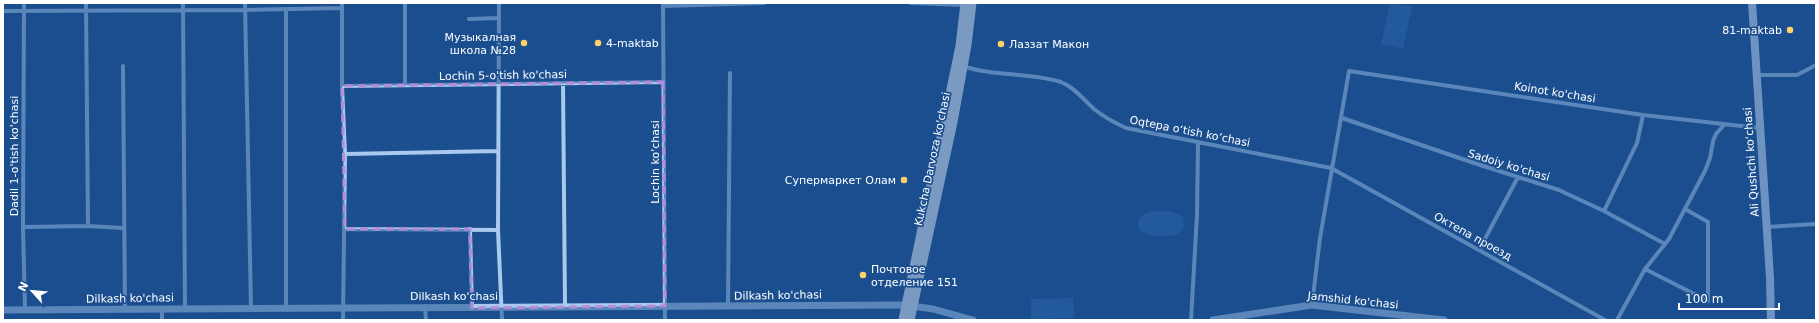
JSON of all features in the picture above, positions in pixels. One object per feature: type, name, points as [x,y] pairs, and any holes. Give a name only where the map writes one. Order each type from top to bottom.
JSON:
[{"type":"main road","name":"Ali Qushchi koʻchasi","points":[[1752,3],[1771,320]]},
{"type":"main road","name":"Kukcha Darvoza ko'chasi","points":[[903,320],[909,306],[960,65],[969,4]]},
{"type":"main road","name":"Kukcha Darvoza ko'chasi","points":[[909,306],[910,320]]},
{"type":"street","name":"Dadil 1-o'tish ko'chasi","points":[[24,3],[23,228],[25,309]]},
{"type":"street","points":[[86,3],[88,226]]},
{"type":"street","points":[[183,3],[185,308]]},
{"type":"street","points":[[245,3],[251,308]]},
{"type":"street","points":[[342,3],[342,86],[345,154],[343,320]]},
{"type":"street","points":[[405,3],[406,85]]},
{"type":"street","points":[[499,3],[498,230],[502,320]]},
{"type":"street","points":[[663,4],[764,3]]},
{"type":"street","points":[[911,3],[969,4]]},
{"type":"street","name":"Lochin ko'chasi","points":[[663,4],[665,320]]},
{"type":"street","points":[[3,11],[86,12],[342,8]]},
{"type":"street","points":[[286,9],[286,307]]},
{"type":"street","points":[[469,19],[499,18]]},
{"type":"street","name":"Oqtepa oʻtish koʻchasi","points":[[960,65],[996,74],[1011,74],[1062,83],[1070,87],[1102,115],[1126,128],[1332,168]]},
{"type":"street","points":[[1756,75],[1797,75],[1816,65]]},
{"type":"street","points":[[123,66],[124,310]]},
{"type":"street","name":"Koinot ko'chasi","points":[[1342,118],[1349,71],[1643,115],[1759,128]]},
{"type":"street","points":[[728,307],[730,73]]},
{"type":"street","name":"Lochin 5-o'tish ko'chasi","points":[[342,86],[663,82]]},
{"type":"street","points":[[563,83],[565,306]]},
{"type":"street","points":[[1604,211],[1637,143],[1643,115]]},
{"type":"street","points":[[1312,304],[1332,168],[1342,118]]},
{"type":"street","name":"Sadoiy ko'chasi","points":[[1342,118],[1559,190],[1604,211],[1665,244]]},
{"type":"street","points":[[1617,320],[1645,269],[1665,244],[1707,166],[1716,134],[1724,125]]},
{"type":"street","points":[[1192,320],[1197,215],[1198,143]]},
{"type":"street","points":[[345,154],[498,151]]},
{"type":"street","name":"Октепа проезд","points":[[1332,168],[1605,320]]},
{"type":"street","points":[[1479,250],[1518,177]]},
{"type":"street","points":[[1645,269],[1708,301],[1708,222],[1684,209]]},
{"type":"street","points":[[1766,227],[1816,224]]},
{"type":"street","points":[[23,228],[88,226],[124,228]]},
{"type":"street","points":[[345,229],[498,230]]},
{"type":"street","points":[[470,229],[472,308]]},
{"type":"street","name":"Jamshid ko'chasi","points":[[1213,320],[1255,317],[1312,304],[1413,318],[1444,320]]},
{"type":"street","name":"Dilkash ko'chasi","points":[[3,310],[124,310],[286,307],[472,308],[565,306],[909,306]]},
{"type":"street","points":[[909,306],[933,309],[973,320]]},
{"type":"street","points":[[426,308],[426,320]]},
{"type":"street","points":[[162,309],[162,320]]},
{"type":"highlighted area","points":[[663,82],[665,306],[472,308],[470,229],[345,229],[342,86]]},
{"type":"shaded area","points":[[1390,3],[1412,7],[1403,49],[1381,44]]},
{"type":"shaded area","points":[[1171,211],[1183,217],[1184,227],[1177,234],[1170,236],[1156,236],[1139,230],[1140,218],[1143,215],[1153,212]]},
{"type":"shaded area","points":[[1073,298],[1074,318],[1031,319],[1031,299]]},
{"type":"place","name":"81-maktab","points":[[1790,30]]},
{"type":"place","name":"Музыкалная школа №28","points":[[524,43]]},
{"type":"place","name":"4-maktab","points":[[598,43]]},
{"type":"place","name":"Лаззат Макон","points":[[1001,44]]},
{"type":"place","name":"Супермаркет Олам","points":[[904,180]]},
{"type":"place","name":"Почтовое отделение 151","points":[[863,275]]}]
